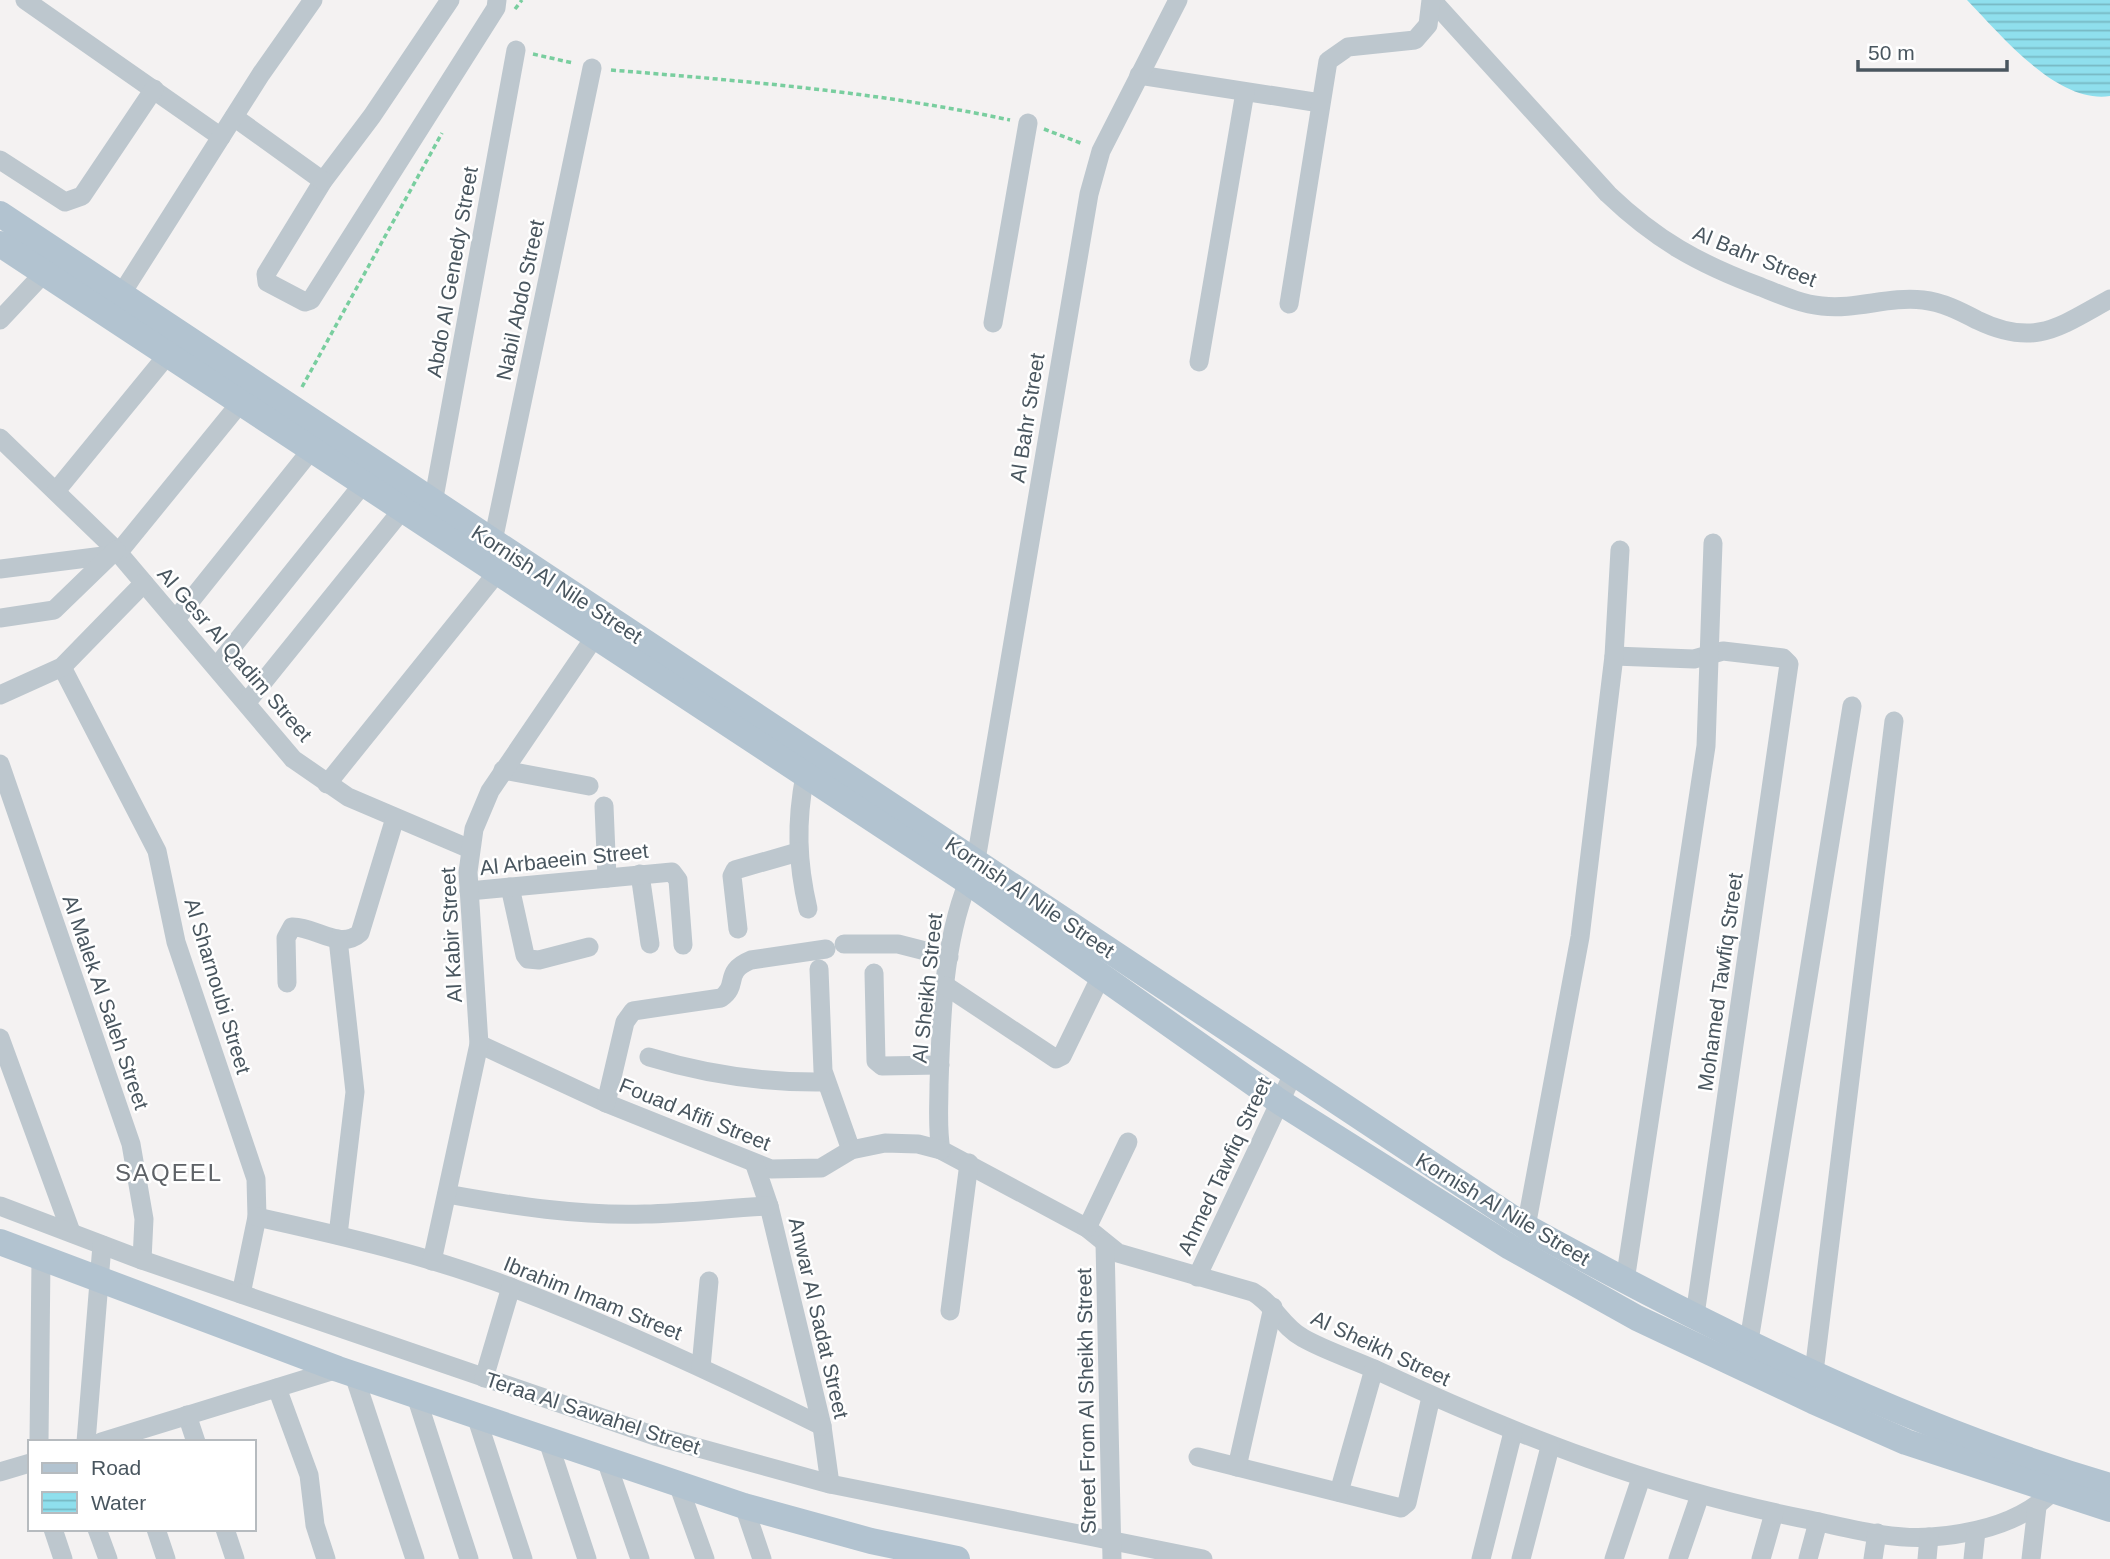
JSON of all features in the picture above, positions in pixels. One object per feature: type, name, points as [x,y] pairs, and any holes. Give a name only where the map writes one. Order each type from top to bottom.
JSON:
[{"type":"main road","name":"Kornish Al Nile Street","points":[[0,214],[493,541],[805,775],[972,871],[1100,978],[1280,1101],[1510,1247],[1637,1318],[1757,1377],[1906,1442],[1992,1458],[2110,1486]]},
{"type":"main road","name":"Kornish Al Nile Street","points":[[0,244],[169,353],[594,638],[687,684],[972,871],[1293,1074],[1527,1227],[1625,1281],[1814,1372],[1905,1412],[1992,1458],[2044,1500],[2110,1509]]},
{"type":"main road","name":"Teraa Al Sawahel Street","points":[[0,1242],[346,1372],[874,1550],[957,1559]]},
{"type":"street","points":[[25,0],[221,137]]},
{"type":"street","points":[[122,293],[234,117],[313,0]]},
{"type":"street","points":[[450,0],[372,116],[323,181],[266,274],[267,282],[304,302],[316,294],[496,8],[497,0]]},
{"type":"street","name":"Al Bahr Street","points":[[972,871],[1079,246],[1101,150],[1178,0]]},
{"type":"street","points":[[1289,304],[1328,61],[1348,47],[1415,40],[1428,25],[1431,0]]},
{"type":"street","name":"Al Bahr Street","points":[[1431,0],[1608,194],[1649,230],[1707,266],[1810,304],[1844,307],[1912,300],[1935,301],[2004,333],[2014,334],[2045,332],[2110,299]]},
{"type":"street","name":"Abdo Al Genedy Street","points":[[433,503],[516,50]]},
{"type":"street","name":"Nabil Abdo Street","points":[[493,541],[592,68]]},
{"type":"street","points":[[1139,75],[1314,102],[1321,100]]},
{"type":"street","points":[[0,160],[65,202],[74,201],[82,196],[154,89]]},
{"type":"street","points":[[1199,362],[1245,92]]},
{"type":"street","points":[[234,117],[323,181]]},
{"type":"street","points":[[993,323],[1028,123]]},
{"type":"street","points":[[0,320],[44,274]]},
{"type":"street","points":[[56,491],[169,353]]},
{"type":"street","points":[[0,618],[54,610],[115,553],[241,401]]},
{"type":"street","name":"Al Gesr Al Qadim Street","points":[[0,438],[56,491],[144,583],[293,759],[348,797],[470,849]]},
{"type":"street","points":[[176,620],[312,449]]},
{"type":"street","points":[[217,666],[363,484]]},
{"type":"street","points":[[247,702],[402,510]]},
{"type":"street","points":[[1625,1281],[1706,746],[1713,543]]},
{"type":"street","points":[[1527,1227],[1580,937],[1614,656],[1620,550]]},
{"type":"street","points":[[0,569],[115,553]]},
{"type":"street","points":[[327,783],[496,573]]},
{"type":"street","points":[[0,695],[62,667],[144,583]]},
{"type":"street","name":"Al Kabir Street","points":[[432,1261],[479,1044],[468,891],[470,849],[481,809],[503,770],[594,638]]},
{"type":"street","name":"Mohamed Tawfiq Street","points":[[1695,1315],[1789,667],[1783,658],[1723,651],[1711,656]]},
{"type":"street","points":[[1614,656],[1694,659],[1711,656]]},
{"type":"street","name":"Al Sharnoubi Street","points":[[62,667],[157,851],[176,942],[256,1179],[257,1217],[241,1294]]},
{"type":"street","points":[[1749,1341],[1852,706]]},
{"type":"street","points":[[1814,1372],[1894,721]]},
{"type":"street","points":[[503,770],[589,786]]},
{"type":"street","name":"Al Malek Al Saleh Street","points":[[2,774],[131,1144],[144,1219],[142,1260]]},
{"type":"street","points":[[805,775],[797,814],[798,852],[808,909]]},
{"type":"street","points":[[604,806],[607,878]]},
{"type":"street","points":[[288,983],[286,938],[292,927],[338,939],[353,939],[360,933],[395,818]]},
{"type":"street","points":[[738,929],[733,876],[736,870],[798,852]]},
{"type":"street","name":"Al Sheikh Street","points":[[972,871],[956,916],[949,957],[940,1065],[938,1136],[941,1150],[1087,1228],[1105,1243],[1133,1259],[1253,1292],[1273,1307],[1289,1328],[1299,1336],[1513,1432],[1641,1478],[1774,1513],[1877,1533],[1928,1537],[1976,1531],[2044,1500]]},
{"type":"street","name":"Al Arbaeein Street","points":[[468,891],[667,872],[676,875],[684,945]]},
{"type":"street","points":[[640,874],[650,944]]},
{"type":"street","points":[[510,887],[524,955],[528,959],[539,960],[589,947]]},
{"type":"street","points":[[338,939],[355,1093],[338,1235]]},
{"type":"street","points":[[606,1103],[625,1021],[633,1011],[721,998],[731,988],[732,974],[740,965],[751,960],[835,947],[898,944],[949,957]]},
{"type":"street","points":[[819,969],[826,1082],[851,1150]]},
{"type":"street","points":[[874,974],[876,1061],[882,1066],[940,1065]]},
{"type":"street","points":[[946,986],[1056,1059],[1062,1056],[1100,978]]},
{"type":"street","points":[[0,1038],[71,1232]]},
{"type":"street","name":"Fouad Afifi Street","points":[[479,1044],[606,1103],[755,1165],[804,1171],[821,1168],[851,1150],[902,1142],[941,1150]]},
{"type":"street","points":[[649,1057],[719,1075],[778,1082],[826,1082]]},
{"type":"street","name":"Ahmed Tawfiq Street","points":[[1197,1277],[1293,1074]]},
{"type":"street","points":[[1087,1228],[1128,1142]]},
{"type":"street","points":[[950,1311],[969,1163]]},
{"type":"street","name":"Anwar Al Sadat Street","points":[[755,1165],[769,1206],[822,1426],[830,1484]]},
{"type":"street","points":[[447,1194],[513,1206],[579,1212],[645,1214],[769,1206]]},
{"type":"street","name":"Teraa Al Sawahel Street","points":[[0,1206],[142,1260],[655,1436],[830,1484],[1112,1551],[1203,1559]]},
{"type":"street","name":"Ibrahim Imam Street","points":[[257,1217],[338,1235],[432,1261],[511,1287],[701,1367],[822,1426]]},
{"type":"street","name":"Street From Al Sheikh Street","points":[[1105,1243],[1112,1551]]},
{"type":"street","points":[[86,1440],[102,1245]]},
{"type":"street","points":[[39,1440],[41,1259]]},
{"type":"street","points":[[701,1367],[709,1281]]},
{"type":"street","points":[[484,1378],[511,1287]]},
{"type":"street","points":[[1237,1466],[1273,1307]]},
{"type":"street","points":[[1339,1492],[1374,1369]]},
{"type":"street","points":[[126,1438],[187,1415],[277,1388],[346,1372],[415,1559]]},
{"type":"street","points":[[277,1388],[309,1475],[315,1525],[326,1559]]},
{"type":"street","points":[[416,1396],[469,1559]]},
{"type":"street","points":[[1198,1457],[1398,1507],[1405,1506],[1431,1397]]},
{"type":"street","points":[[187,1415],[195,1440]]},
{"type":"street","points":[[476,1416],[523,1559]]},
{"type":"street","points":[[1481,1559],[1513,1432]]},
{"type":"street","points":[[548,1441],[587,1559]]},
{"type":"street","points":[[1521,1559],[1550,1447]]},
{"type":"street","points":[[606,1460],[640,1559]]},
{"type":"street","points":[[0,1472],[28,1464]]},
{"type":"street","points":[[1614,1559],[1641,1478]]},
{"type":"street","points":[[678,1484],[705,1559]]},
{"type":"street","points":[[1678,1559],[1700,1495]]},
{"type":"street","points":[[2031,1559],[2044,1500]]},
{"type":"street","points":[[744,1506],[762,1559]]},
{"type":"street","points":[[1761,1559],[1774,1513]]},
{"type":"street","points":[[1808,1559],[1818,1522]]},
{"type":"street","points":[[54,1531],[64,1559]]},
{"type":"street","points":[[98,1531],[108,1559]]},
{"type":"street","points":[[157,1531],[166,1559]]},
{"type":"street","points":[[226,1531],[235,1559]]},
{"type":"street","points":[[1973,1559],[1976,1531]]},
{"type":"street","points":[[1873,1559],[1877,1533]]},
{"type":"street","points":[[1927,1559],[1928,1537]]},
{"type":"path","points":[[514,11],[522,0]]},
{"type":"path","points":[[516,50],[592,68],[801,87],[955,108],[1028,123],[1101,150]]},
{"type":"path","points":[[291,407],[444,128]]},
{"type":"water","points":[[1967,0],[2110,0],[2110,96],[2090,96],[2050,78],[2013,48]]},
{"type":"district","name":"SAQEEL","points":[[169,1172]]}]
